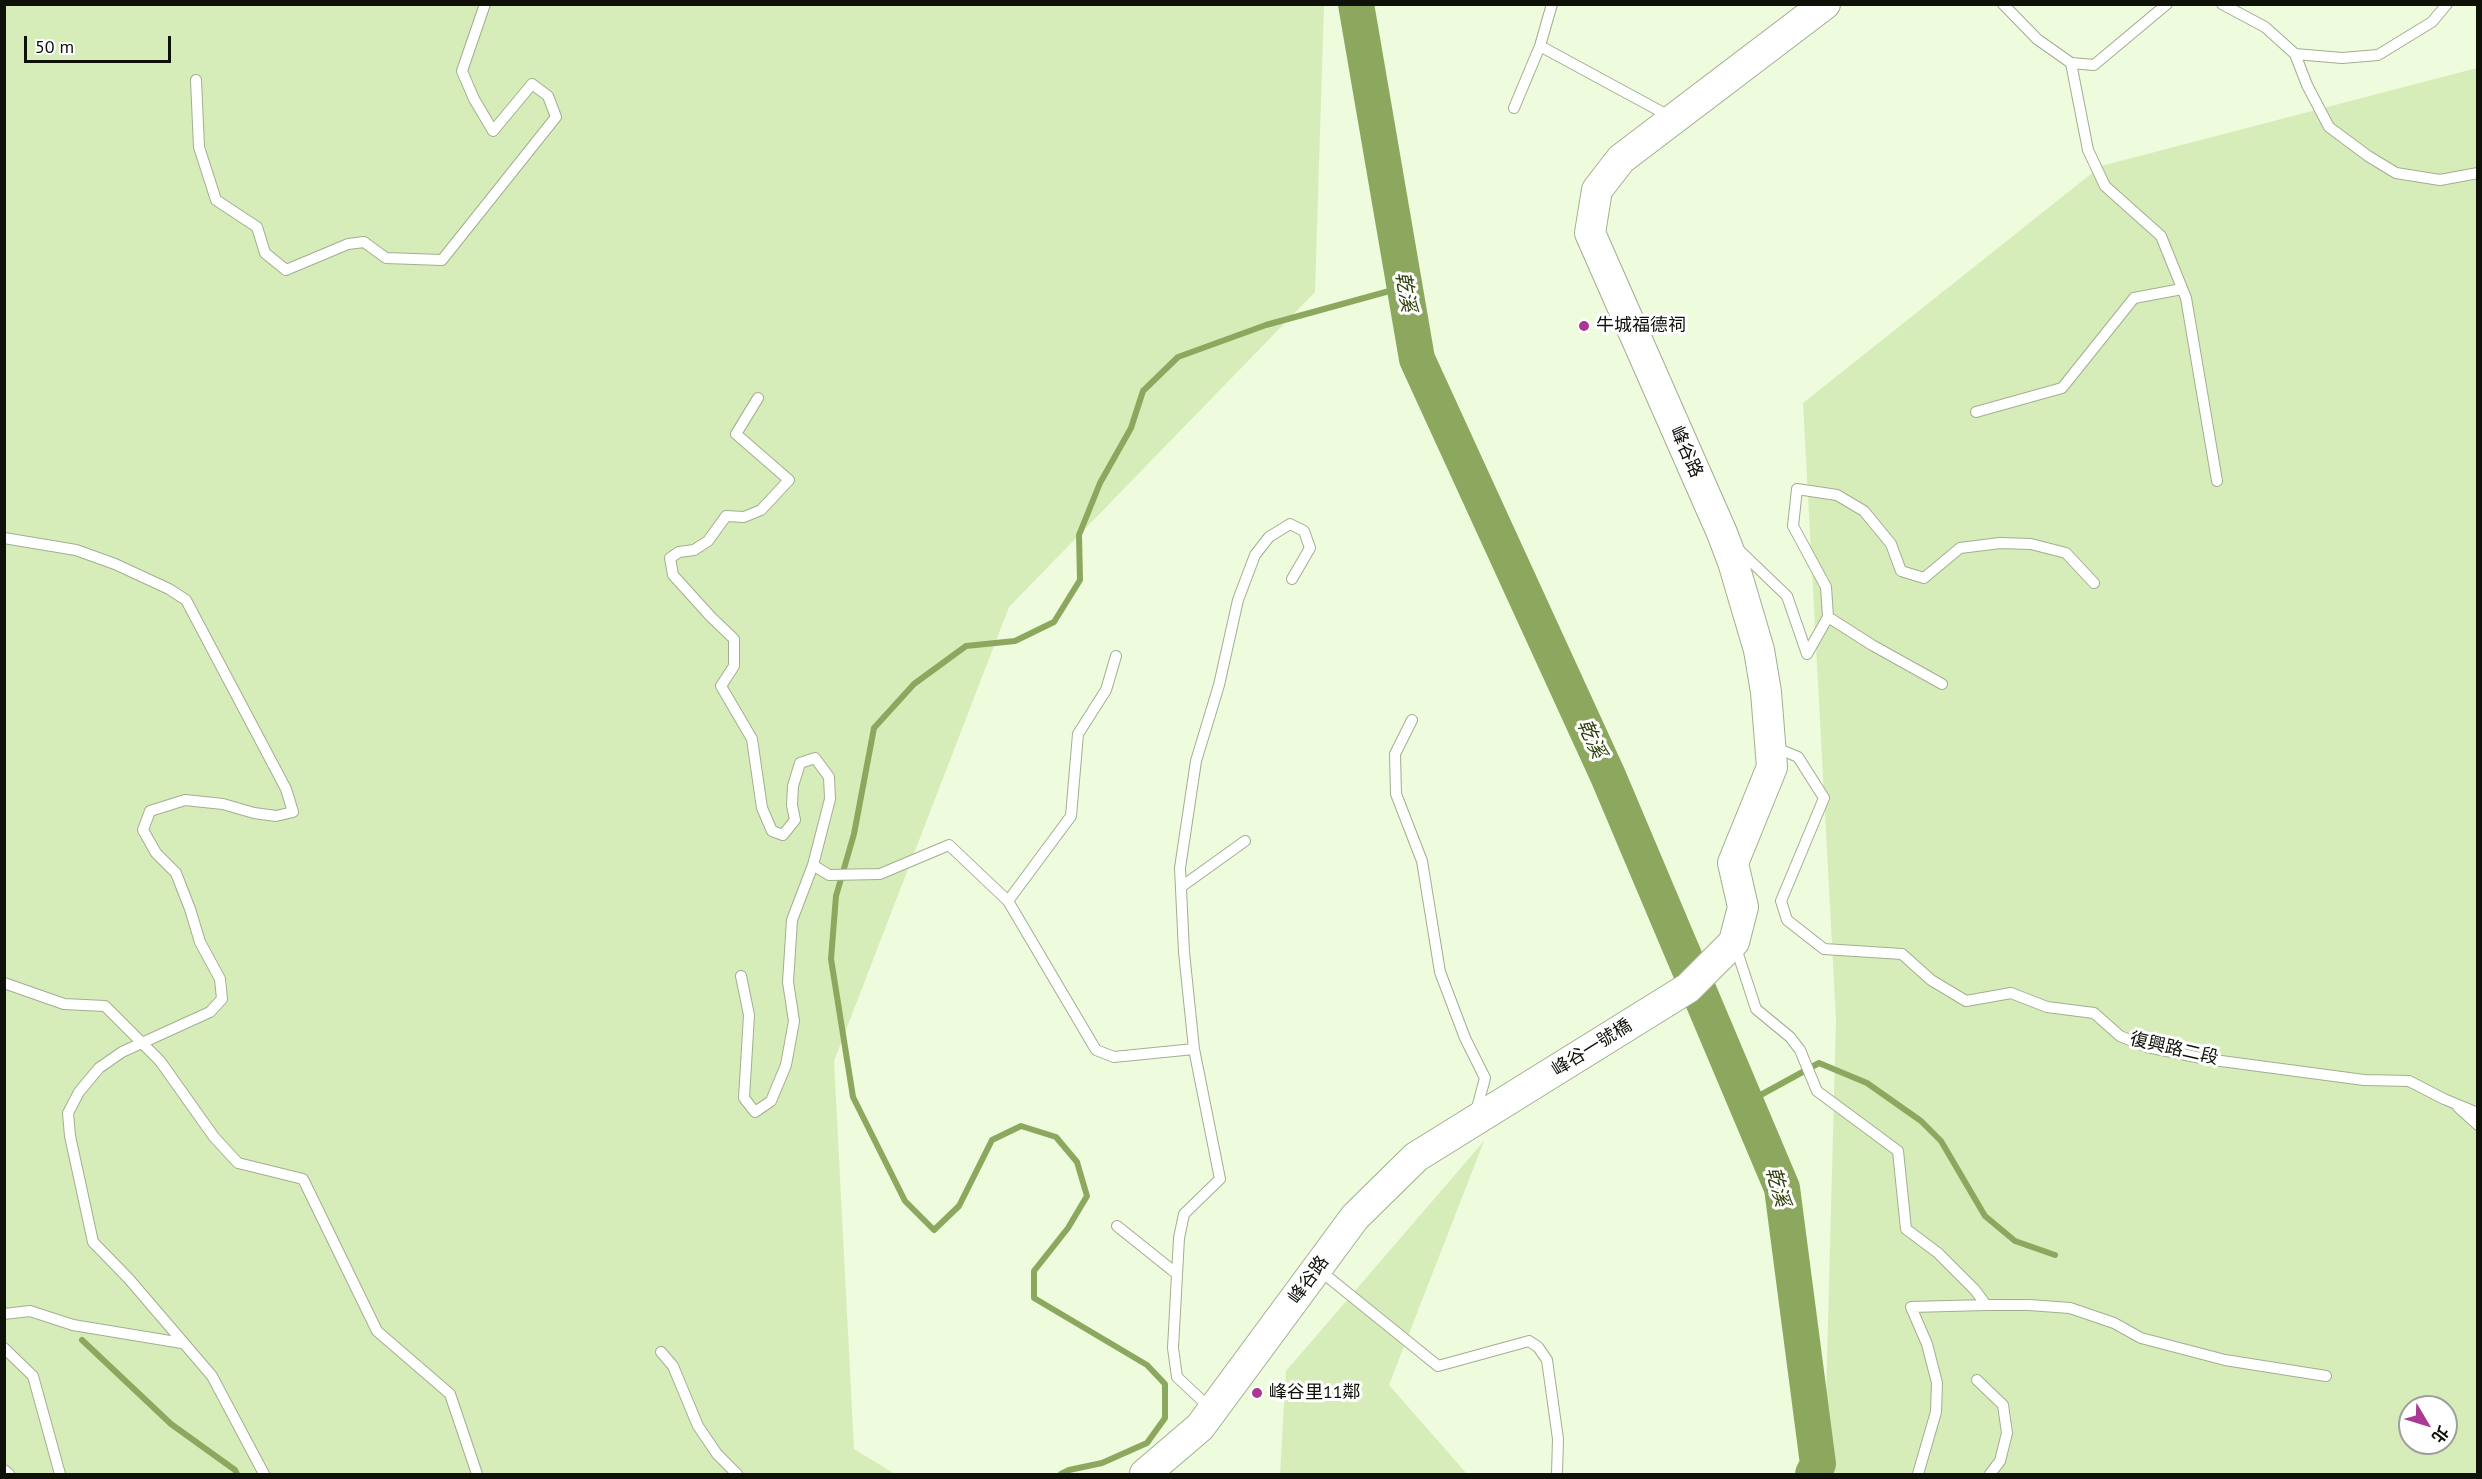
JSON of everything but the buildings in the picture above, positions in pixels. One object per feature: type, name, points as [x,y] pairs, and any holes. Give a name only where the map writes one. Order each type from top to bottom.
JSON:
[{"type":"street","name":"峰谷路","points":[[1733,942],[1743,908],[1733,863],[1772,767],[1766,692],[1759,650],[1722,533],[1590,233],[1597,190],[1621,159],[1825,4]]},
{"type":"street","name":"峰谷一號橋","points":[[1484,1115],[1688,988],[1733,942]]},
{"type":"street","name":"峰谷路","points":[[1145,1474],[1200,1427],[1355,1217],[1416,1157],[1484,1115]]},
{"type":"lane","points":[[196,80],[199,147],[216,200],[257,227],[265,253],[286,270],[348,244],[364,242],[386,258],[442,260],[556,117],[548,96],[532,84],[493,131],[474,99],[462,71],[485,4]]},
{"type":"lane","points":[[1514,108],[1540,46],[1552,4]]},
{"type":"lane","points":[[2003,4],[2037,39],[2071,63],[2094,66],[2167,4]]},
{"type":"lane","points":[[2222,4],[2265,27],[2295,54],[2307,85],[2329,127],[2368,156],[2396,173],[2440,180],[2478,173]]},
{"type":"lane","points":[[2295,54],[2342,58],[2378,55],[2432,22],[2447,4]]},
{"type":"lane","points":[[1540,46],[1674,119]]},
{"type":"lane","points":[[2071,63],[2088,150],[2105,186],[2161,236],[2182,289],[2198,359],[2217,481]]},
{"type":"lane","points":[[1976,412],[2062,388],[2134,298],[2182,289]]},
{"type":"lane","points":[[741,976],[749,1015],[744,1098],[755,1112],[771,1101],[786,1065],[794,1021],[788,982],[792,920],[813,865],[830,799],[829,777],[814,758],[800,763],[793,786],[792,805],[795,820],[783,835],[772,831],[762,808],[752,739],[721,686],[734,666],[734,639],[673,575],[670,558],[679,552],[694,550],[708,541],[726,516],[744,517],[761,510],[789,480],[736,434],[758,398]]},
{"type":"lane","points":[[1722,533],[1787,596],[1807,654],[1828,616],[1826,587],[1793,526],[1797,489],[1837,495],[1864,511],[1892,544],[1901,571],[1916,576],[1924,578],[1960,548],[2000,543],[2031,544],[2066,553],[2094,583]]},
{"type":"lane","points":[[1213,1410],[1177,1377],[1173,1348],[1179,1238],[1184,1214],[1220,1179],[1194,1049],[1184,952],[1180,868],[1196,761],[1218,685],[1238,600],[1255,555],[1269,537],[1290,524],[1304,531],[1310,548],[1292,579]]},
{"type":"lane","points":[[4,538],[76,550],[115,564],[169,589],[186,600],[281,779],[293,812],[276,816],[254,813],[223,804],[185,801],[150,811],[143,830],[156,853],[176,873],[200,942],[220,979],[222,999],[210,1012],[122,1052],[99,1068],[79,1092],[68,1113],[70,1136],[93,1242],[129,1279],[212,1376],[264,1474]]},
{"type":"lane","points":[[1828,616],[1872,645],[1942,684]]},
{"type":"lane","points":[[1008,902],[1071,816],[1078,734],[1106,690],[1116,656]]},
{"type":"lane","points":[[1412,720],[1395,754],[1396,794],[1422,861],[1440,972],[1465,1038],[1485,1078],[1484,1115]]},
{"type":"lane","name":"復興路二段","points":[[1770,746],[1798,757],[1824,798],[1781,901],[1787,920],[1824,949],[1902,954],[1931,980],[1966,1001],[2011,993],[2046,1007],[2094,1013],[2120,1036],[2147,1047],[2206,1059],[2354,1079],[2409,1081],[2478,1113]]},
{"type":"lane","points":[[1180,887],[1245,842]]},
{"type":"lane","points":[[813,865],[829,875],[880,874],[949,845],[1008,902],[1096,1050],[1114,1057],[1194,1049]]},
{"type":"lane","points":[[1733,942],[1756,1009],[1790,1037],[1803,1057],[1817,1091],[1898,1151],[1906,1229],[1938,1253],[1975,1290],[1986,1305]]},
{"type":"lane","points":[[4,983],[64,1004],[105,1006],[160,1061],[214,1137],[238,1163],[303,1179],[377,1331],[450,1394],[477,1474]]},
{"type":"lane","points":[[2453,1103],[2478,1125]]},
{"type":"lane","points":[[1117,1226],[1177,1274]]},
{"type":"lane","points":[[1317,1269],[1438,1366],[1529,1341],[1538,1347],[1546,1360],[1558,1439],[1557,1474]]},
{"type":"lane","points":[[1918,1474],[1936,1412],[1938,1383],[1928,1344],[1911,1307],[2029,1305],[2070,1308],[2114,1323],[2141,1338],[2159,1343],[2225,1360],[2326,1376]]},
{"type":"lane","points":[[4,1314],[30,1311],[73,1325],[182,1343]]},
{"type":"lane","points":[[4,1348],[33,1376],[60,1474]]},
{"type":"lane","points":[[661,1352],[673,1366],[698,1426],[717,1454],[737,1474]]},
{"type":"lane","points":[[1977,1380],[2003,1406],[2007,1433],[2000,1461],[1990,1474]]},
{"type":"lane","points":[[4,1470],[9,1474]]},
{"type":"green space","points":[[5,5],[1324,5],[1315,292],[1009,607],[834,1061],[854,1449],[895,1474],[5,1474]]},
{"type":"green space","points":[[2477,68],[2477,1474],[1824,1474],[1836,1019],[1803,403],[2101,166]]},
{"type":"green space","points":[[1484,1141],[1389,1385],[1467,1474],[1280,1474],[1286,1371]]},
{"type":"waterway","name":"乾溪","points":[[1356,4],[1417,359],[1608,776],[1782,1188],[1818,1464],[1813,1474]]},
{"type":"waterway","points":[[1061,1474],[1102,1463],[1147,1443],[1165,1418],[1165,1384],[1147,1365],[1034,1298],[1034,1271],[1068,1228],[1087,1196],[1077,1162],[1056,1137],[1021,1126],[992,1140],[959,1206],[934,1230],[905,1201],[853,1097],[831,959],[836,896],[854,834],[874,728],[914,684],[966,646],[1015,641],[1054,622],[1080,580],[1079,535],[1100,483],[1131,428],[1143,391],[1178,357],[1266,325],[1404,287]]},
{"type":"waterway","points":[[1746,1103],[1819,1063],[1867,1083],[1921,1121],[1941,1141],[1985,1216],[2015,1241],[2055,1255]]},
{"type":"waterway","points":[[82,1340],[171,1424],[235,1470],[237,1474]]},
{"type":"place","name":"牛城福德祠","points":[[1584,326]]},
{"type":"place","name":"峰谷里11鄰","points":[[1257,1393]]}]
